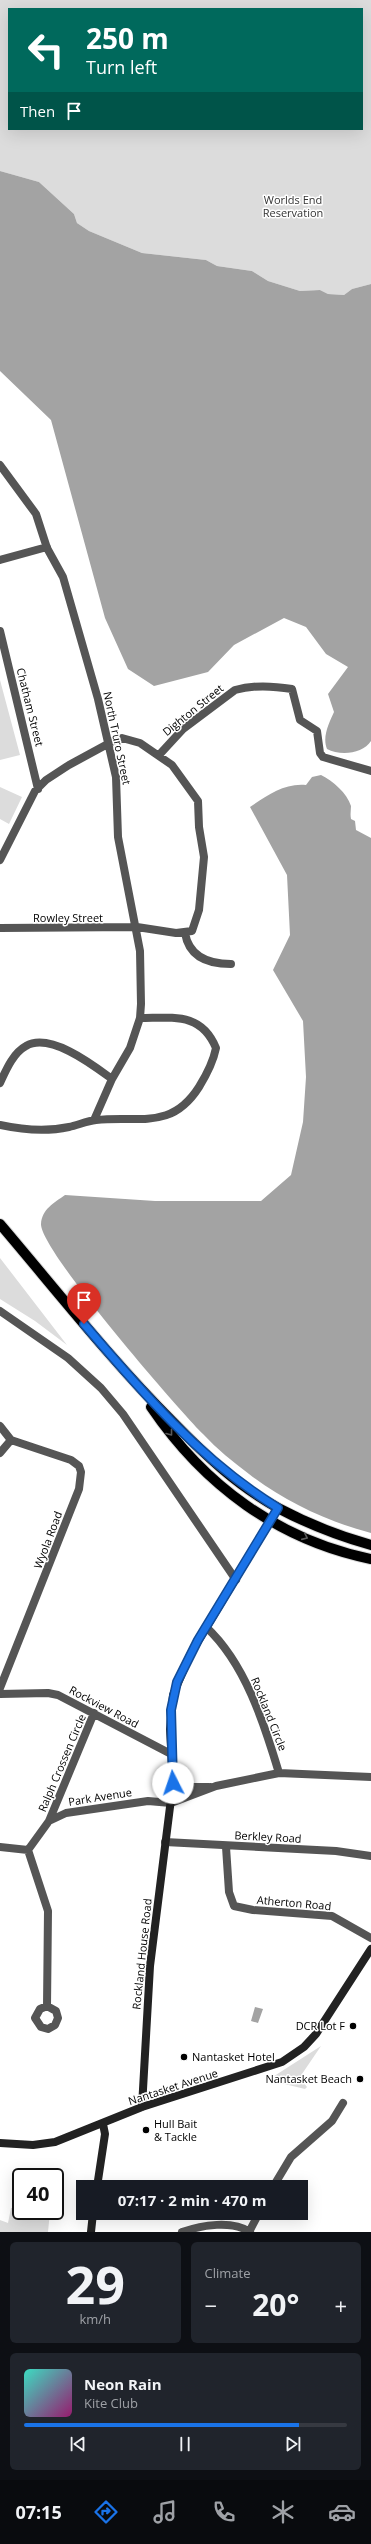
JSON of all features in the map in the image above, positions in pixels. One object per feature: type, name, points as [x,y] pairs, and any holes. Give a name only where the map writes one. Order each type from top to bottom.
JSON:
[{"type":"main road","points":[[0,1224],[140,1390],[211,1460],[241,1484],[278,1508],[322,1529],[371,1545]]},
{"type":"main road","points":[[140,1390],[174,1439],[208,1477],[270,1520],[323,1545],[371,1559]]},
{"type":"street","name":"North Truro Street","points":[[0,465],[36,514],[47,547],[63,577],[98,699],[116,777],[118,837],[137,927],[142,974],[140,1018],[130,1048],[112,1079],[94,1120]]},
{"type":"street","points":[[0,560],[47,547]]},
{"type":"street","name":"Chatham Street","points":[[0,631],[38,789]]},
{"type":"street","name":"Dighton Street","points":[[159,755],[183,729],[234,690],[256,687],[292,689],[300,720],[316,729],[320,753],[323,757],[371,771]]},
{"type":"street","points":[[0,860],[38,789],[46,780],[69,765],[116,740],[132,740],[159,755],[180,774],[198,801],[199,827],[204,857],[199,910],[192,931],[185,933],[187,944],[199,957],[217,963],[231,964]]},
{"type":"street","name":"Rowley Street","points":[[0,928],[137,927],[185,933]]},
{"type":"street","points":[[0,1125],[27,1131],[67,1128],[94,1120],[157,1118],[177,1112],[192,1098],[214,1060],[216,1048],[211,1035],[198,1024],[183,1018],[140,1018]]},
{"type":"street","points":[[0,1083],[18,1052],[36,1042],[53,1044],[65,1049],[112,1079]]},
{"type":"street","points":[[0,1311],[68,1358],[101,1388],[123,1414],[236,1580]]},
{"type":"street","points":[[0,1426],[11,1440],[0,1453]]},
{"type":"street","name":"Wyola Road","points":[[0,1688],[66,1525],[81,1480],[79,1466],[71,1460],[11,1440]]},
{"type":"street","points":[[171,1803],[173,1783],[171,1754],[171,1710],[175,1689],[190,1655],[278,1508]]},
{"type":"street","name":"Rockland Circle","points":[[206,1627],[221,1642],[246,1684],[280,1773]]},
{"type":"street","name":"Rockview Road","points":[[0,1694],[53,1694],[68,1698],[171,1754]]},
{"type":"street","name":"Ralph Crossen Circle","points":[[49,1821],[94,1713]]},
{"type":"street","name":"Park Avenue","points":[[173,1783],[189,1788],[216,1786],[280,1773],[371,1777]]},
{"type":"street","name":"Park Avenue","points":[[28,1850],[49,1821],[66,1813],[148,1801],[171,1803],[216,1786]]},
{"type":"street","name":"Rockland House Road","points":[[142,2107],[150,1966],[171,1803]]},
{"type":"street","name":"Berkley Road","points":[[165,1842],[336,1851],[371,1856]]},
{"type":"street","name":"Atherton Road","points":[[226,1846],[229,1892],[234,1906],[253,1910],[332,1916],[371,1938]]},
{"type":"street","points":[[0,1847],[28,1850],[48,1911],[47,2006]]},
{"type":"street","name":"Nantasket Avenue","points":[[0,2143],[32,2145],[55,2142],[103,2124],[142,2107],[259,2071],[290,2058],[316,2034],[371,1949]]},
{"type":"street","points":[[278,2180],[296,2152],[332,2121],[343,2103]]},
{"type":"street","points":[[98,2180],[105,2134],[103,2124]]},
{"type":"street","points":[[91,2232],[92,2220]]},
{"type":"street","points":[[182,2232],[226,2225],[237,2226],[250,2232],[256,2220]]},
{"type":"green space","name":"Worlds End Reservation","points":[[0,0],[371,0],[371,284],[352,289],[344,295],[328,294],[320,290],[300,291],[268,281],[252,271],[217,266],[206,260],[142,253],[89,231],[77,223],[74,214],[39,182],[0,171]]},
{"type":"green space","points":[[0,680],[20,755],[0,760]]},
{"type":"green space","points":[[0,787],[22,797],[9,824],[0,819]]},
{"type":"green space","points":[[0,1258],[67,1345],[35,1321],[0,1299]]},
{"type":"green space","points":[[321,2046],[302,2074],[303,2082],[307,2087],[305,2089],[268,2080]]},
{"type":"green space","points":[[11,2208],[12,2220],[49,2220],[48,2232],[0,2232],[0,2220],[8,2223]]},
{"type":"shaded area","points":[[0,171],[39,182],[74,214],[77,223],[89,231],[142,253],[206,260],[217,266],[252,271],[268,281],[300,291],[320,290],[328,294],[344,295],[352,289],[371,284],[371,741],[363,749],[338,753],[327,749],[325,740],[328,725],[334,712],[328,694],[348,667],[326,654],[306,627],[284,618],[234,645],[208,672],[154,686],[128,669],[105,618],[51,420],[0,371]]},
{"type":"shaded area","points":[[321,775],[335,784],[349,801],[351,806],[351,819],[355,821],[356,830],[371,838],[371,1533],[323,1517],[292,1502],[249,1474],[214,1445],[140,1363],[85,1295],[62,1264],[47,1239],[41,1224],[46,1210],[65,1195],[155,1201],[261,1201],[291,1175],[303,1122],[306,1077],[303,1021],[273,970],[290,935],[287,875],[250,807],[276,791],[290,786],[306,785],[312,777]]},
{"type":"shaded area","points":[[255,2007],[263,2009],[258,2023],[251,2021]]},
{"type":"place","name":"DCR Lot F","points":[[353,2026]]},
{"type":"place","name":"Nantasket Hotel","points":[[184,2057]]},
{"type":"place","name":"Nantasket Beach","points":[[360,2079]]},
{"type":"place","name":"Hull Bait & Tackle","points":[[146,2130]]},
{"type":"route","points":[[84,1324],[140,1390],[206,1456],[241,1484],[278,1508],[236,1580],[198,1640],[177,1682],[171,1710],[170,1742],[173,1783]]}]
